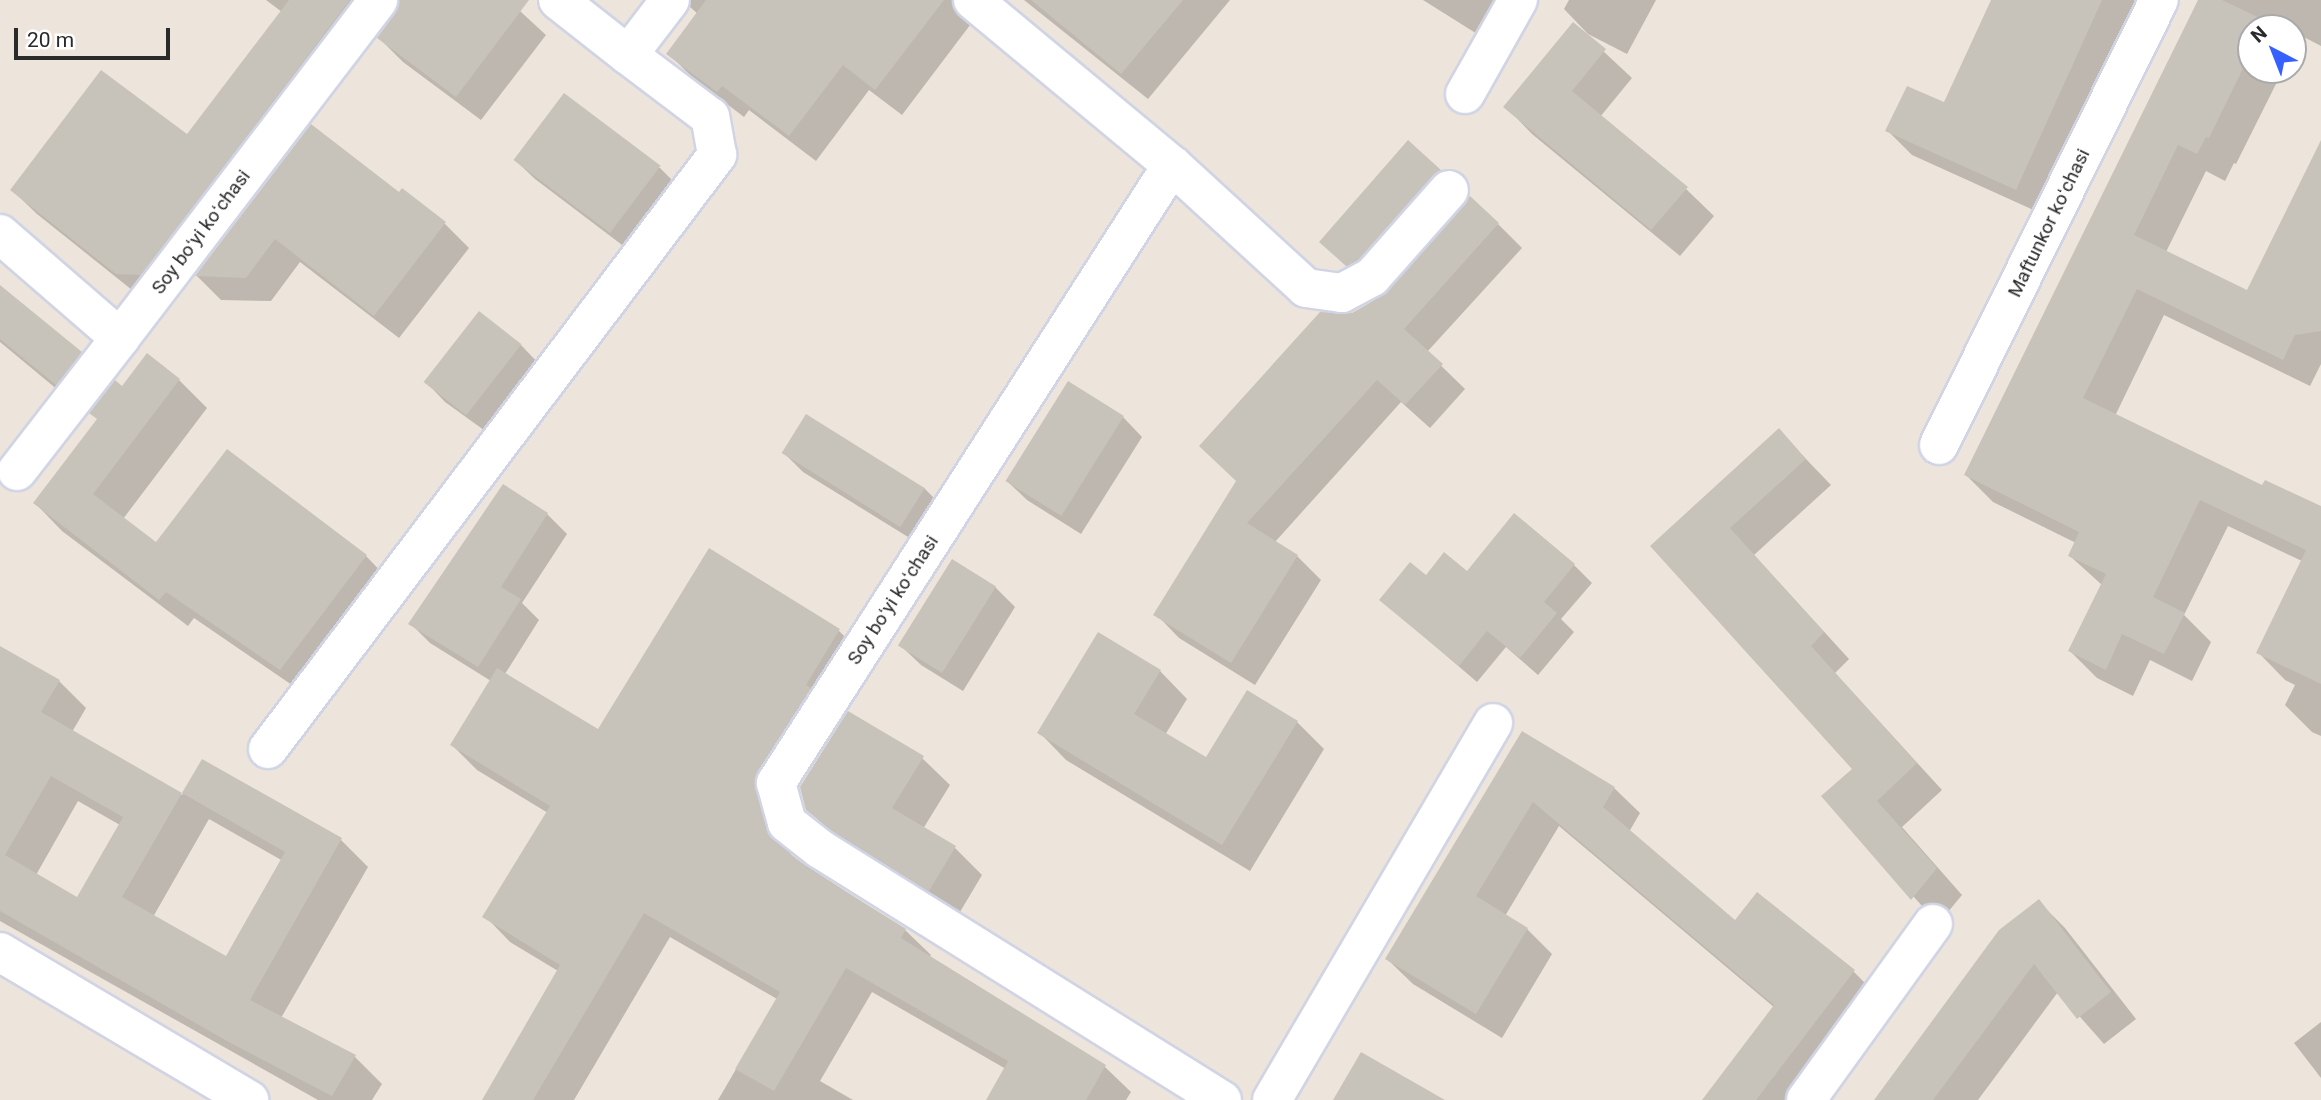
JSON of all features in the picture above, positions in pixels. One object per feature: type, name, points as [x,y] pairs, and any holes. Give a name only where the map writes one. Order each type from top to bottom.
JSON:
[{"type":"street","name":"Soy boʻyi koʻchasi","points":[[17,471],[378,0]]},
{"type":"street","points":[[268,750],[718,155],[710,117],[558,0]]},
{"type":"street","points":[[628,55],[670,0]]},
{"type":"street","points":[[973,0],[1172,165],[1306,288],[1342,293],[1372,276],[1449,190]]},
{"type":"street","points":[[1465,94],[1518,0]]},
{"type":"street","name":"Maftunkor koʻchasi","points":[[1939,445],[2159,0]]},
{"type":"street","name":"Soy boʻyi koʻchasi","points":[[1172,165],[776,783],[787,823],[820,849],[1222,1100]]},
{"type":"street","points":[[0,234],[120,338]]},
{"type":"street","points":[[1272,1100],[1493,723]]},
{"type":"street","points":[[1806,1100],[1933,924]]},
{"type":"street","points":[[0,953],[249,1100]]},
{"type":"building","points":[[289,0],[350,0],[141,275],[116,274],[10,190],[101,70],[187,134]]},
{"type":"building","points":[[399,0],[529,0],[456,97],[377,38],[395,13]]},
{"type":"building","points":[[706,0],[944,0],[875,90],[843,65],[789,136],[722,86],[717,92],[666,54]]},
{"type":"building","points":[[1031,0],[1183,0],[1121,74]]},
{"type":"building","points":[[1991,0],[2102,0],[2016,190],[1885,131],[1907,86],[1944,102]]},
{"type":"building","points":[[2198,0],[2222,0],[2251,14],[2237,14],[2237,81],[2209,138],[2206,137],[2197,154],[2178,145],[2134,235],[2247,290],[2321,140],[2321,331],[2295,335],[2283,360],[2137,289],[2083,398],[2262,485],[2265,480],[2321,506],[2321,684],[2256,653],[2306,550],[2200,500],[2153,597],[2185,613],[2164,654],[2122,634],[2106,670],[2068,651],[2106,574],[2068,556],[2079,532],[1964,475]]},
{"type":"building","points":[[1573,22],[1606,49],[1572,91],[1688,187],[1651,230],[1503,107]]},
{"type":"building","points":[[564,93],[661,166],[610,233],[513,160]]},
{"type":"building","points":[[311,124],[399,192],[402,188],[446,222],[374,316],[275,239],[246,278],[195,276]]},
{"type":"building","points":[[1408,140],[1441,170],[1358,260],[1346,266],[1319,242]]},
{"type":"building","points":[[1470,196],[1499,223],[1404,329],[1443,364],[1405,405],[1377,380],[1247,523],[1298,555],[1231,663],[1153,615],[1236,481],[1199,446],[1320,312],[1352,313],[1383,296]]},
{"type":"building","points":[[0,285],[82,352],[56,385],[0,339]]},
{"type":"building","points":[[479,311],[522,344],[466,415],[424,382]]},
{"type":"building","points":[[147,353],[180,379],[93,494],[156,542],[227,449],[367,555],[280,670],[166,592],[159,600],[33,503],[97,419],[89,413],[115,380],[122,386]]},
{"type":"building","points":[[1068,381],[1124,416],[1061,516],[1005,481]]},
{"type":"building","points":[[806,414],[925,488],[900,527],[782,453]]},
{"type":"building","points":[[1779,428],[1806,459],[1730,528],[1824,632],[1811,646],[1917,763],[1877,801],[1937,868],[1911,900],[1821,796],[1852,769],[1650,546]]},
{"type":"building","points":[[503,484],[548,513],[501,587],[521,599],[478,667],[408,624]]},
{"type":"building","points":[[1514,513],[1575,564],[1544,602],[1557,613],[1520,658],[1487,631],[1459,666],[1379,600],[1410,562],[1426,575],[1444,552],[1467,571]]},
{"type":"building","points":[[709,548],[840,629],[806,685],[811,688],[755,779],[766,829],[773,840],[808,868],[906,929],[901,938],[1106,1065],[1086,1100],[986,1100],[1008,1061],[846,968],[774,1091],[735,1069],[780,992],[644,913],[533,1100],[482,1100],[560,965],[482,917],[550,806],[450,745],[497,668],[598,729]]},
{"type":"building","points":[[952,559],[996,587],[942,673],[898,646]]},
{"type":"building","points":[[1098,632],[1161,670],[1134,714],[1206,757],[1247,690],[1298,721],[1222,845],[1037,733]]},
{"type":"building","points":[[0,646],[60,680],[41,712],[182,793],[202,759],[342,838],[250,1000],[356,1055],[332,1096],[227,1041],[0,911]],"holes":[[[51,776],[123,817],[77,897],[5,855]],[[182,793],[285,852],[226,956],[122,897]]]},
{"type":"building","points":[[848,711],[924,756],[892,808],[956,846],[929,891],[833,831],[806,810],[800,787]]},
{"type":"building","points":[[1522,731],[1615,787],[1603,807],[1735,920],[1757,892],[1855,970],[1756,1100],[1702,1100],[1774,1005],[1533,802],[1476,896],[1528,928],[1476,1014],[1385,959]]},
{"type":"building","points":[[2039,899],[2111,992],[2077,1019],[2034,964],[1933,1100],[1874,1100],[1999,930]]},
{"type":"building","points":[[1361,1052],[1445,1100],[1333,1100]]}]
